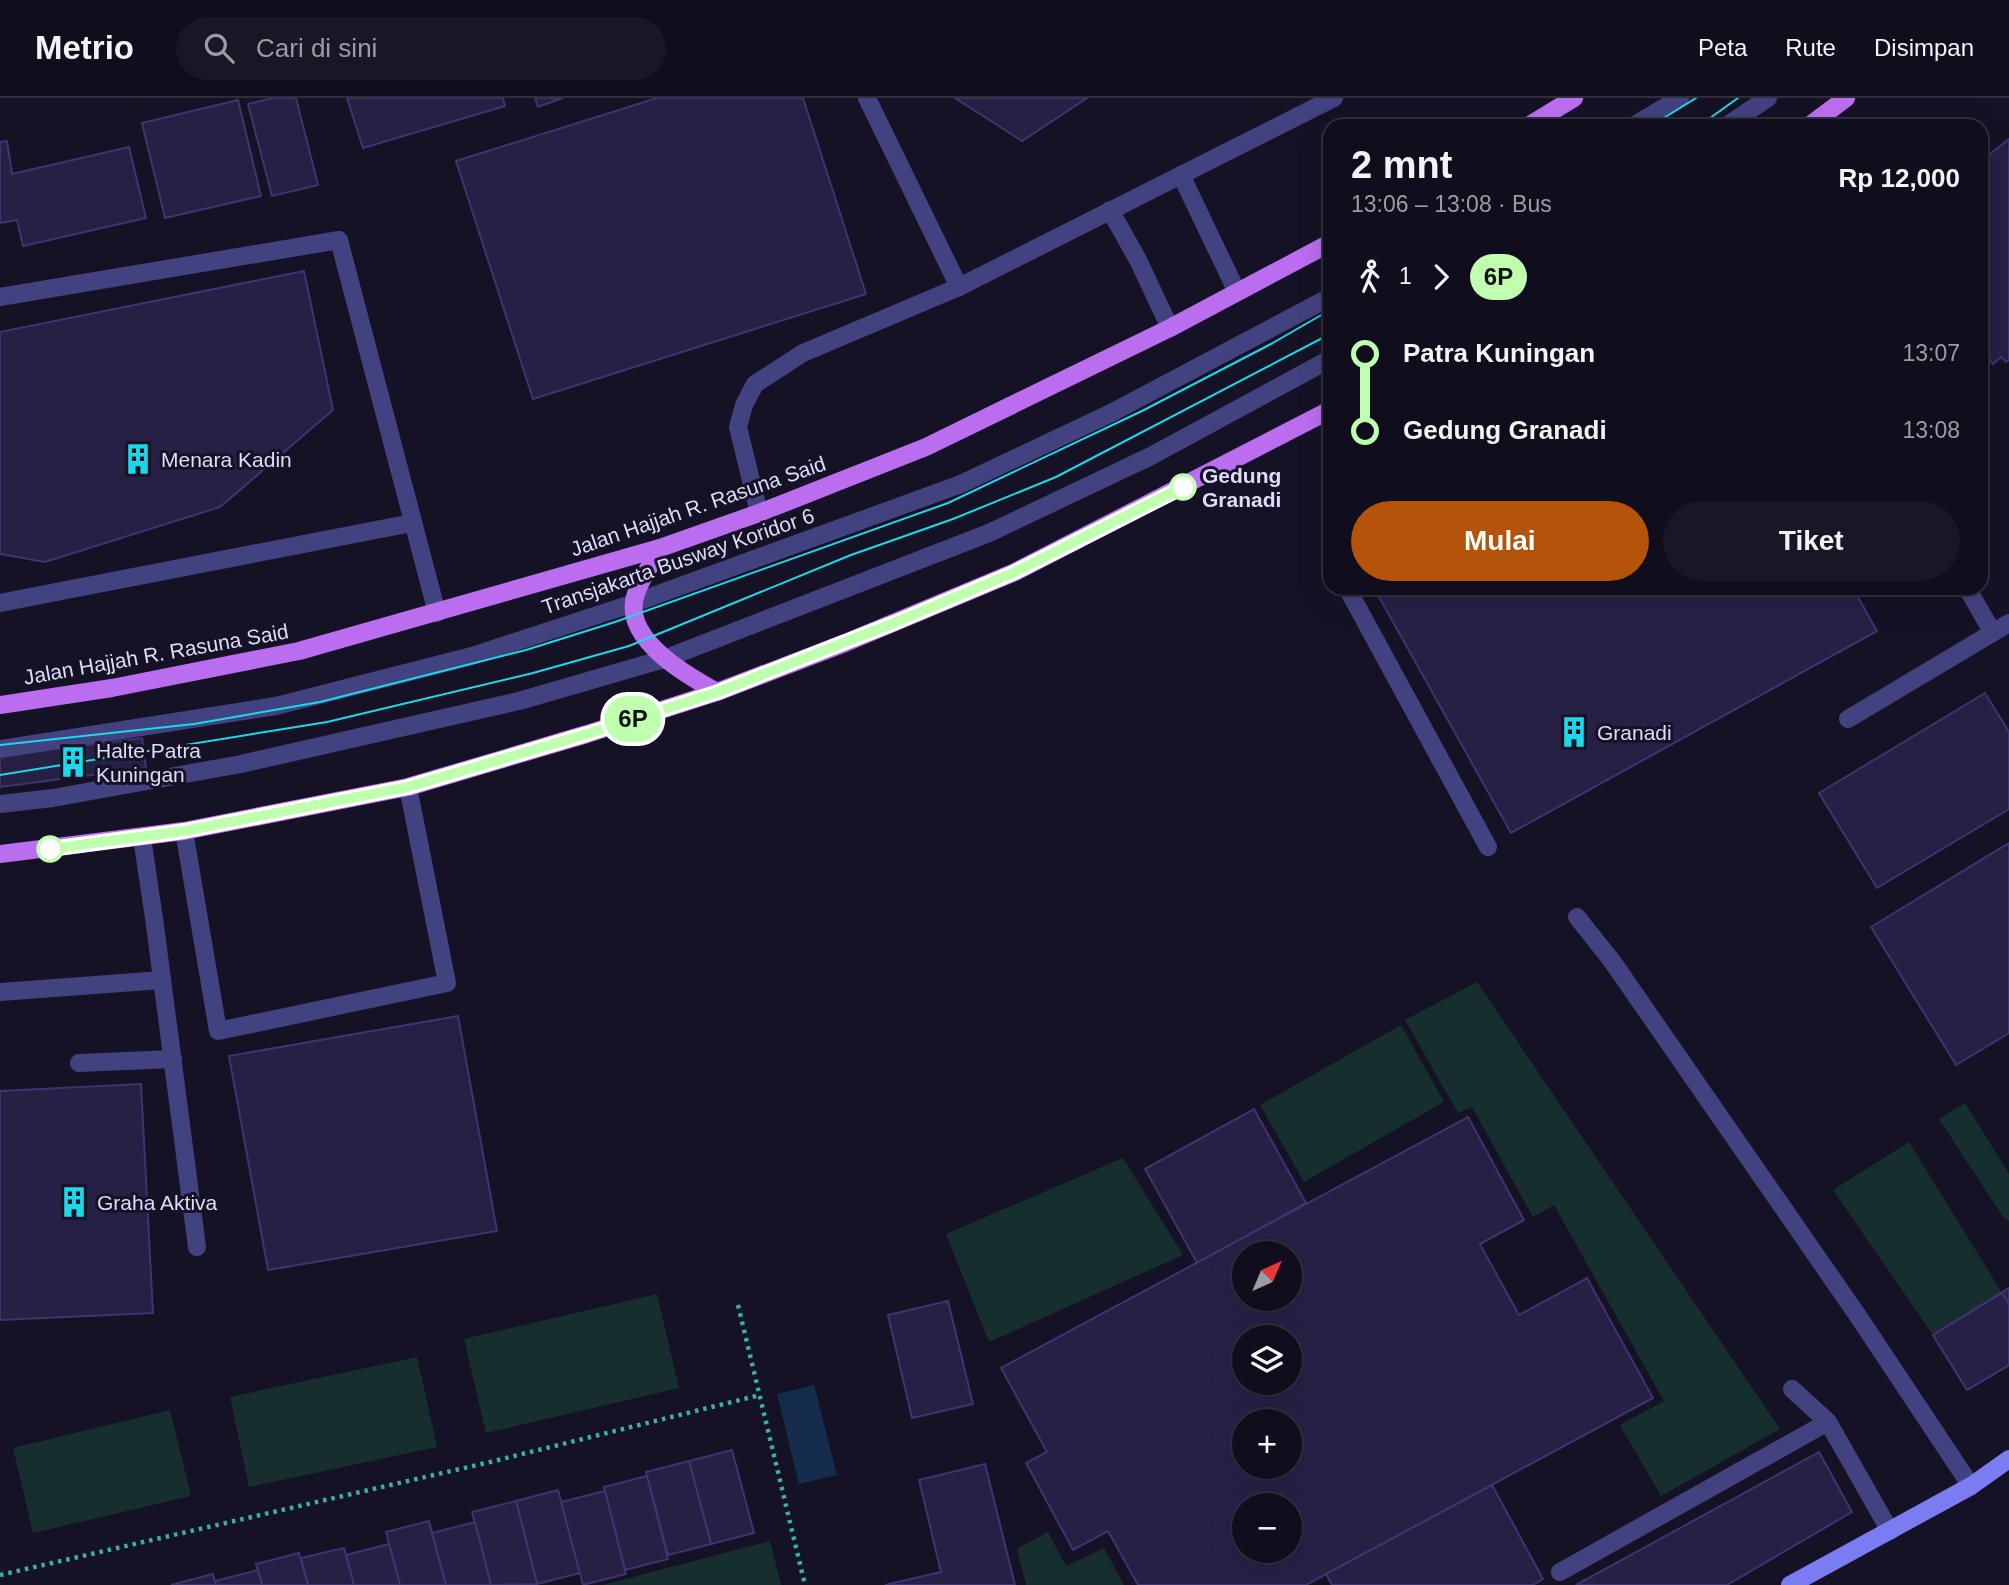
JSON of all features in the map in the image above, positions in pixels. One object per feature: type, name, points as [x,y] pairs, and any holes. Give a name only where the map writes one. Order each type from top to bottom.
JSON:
[{"type":"main road","points":[[1540,119],[1574,98]]},
{"type":"main road","points":[[1818,119],[1846,98]]},
{"type":"main road","name":"Jalan Hajjah R. Rasuna Said","points":[[0,705],[112,688],[299,651],[660,548],[759,513],[926,447],[1170,328],[1323,247]]},
{"type":"main road","points":[[0,854],[142,838],[408,787],[718,692],[1015,572],[1191,484],[1323,414]]},
{"type":"main road","points":[[660,548],[640,585],[634,603],[638,626],[664,659],[718,692]]},
{"type":"street","points":[[1790,1585],[1971,1486],[2009,1459]]},
{"type":"lane","points":[[867,98],[959,287]]},
{"type":"lane","points":[[759,513],[737,427],[755,384],[803,353],[959,287],[1334,98]]},
{"type":"lane","points":[[1645,119],[1680,98]]},
{"type":"lane","points":[[1736,119],[1768,98]]},
{"type":"lane","points":[[1181,175],[1237,292]]},
{"type":"lane","points":[[1110,210],[1138,260],[1170,328]]},
{"type":"lane","points":[[0,297],[339,240],[437,613]]},
{"type":"lane","name":"Transjakarta Busway Koridor 6","points":[[0,749],[276,706],[472,656],[634,603],[961,484],[1111,413],[1323,301]]},
{"type":"lane","points":[[0,804],[53,798],[241,764],[519,701],[664,659],[989,533],[1151,456],[1323,363]]},
{"type":"lane","points":[[0,603],[412,523]]},
{"type":"lane","points":[[1351,595],[1488,847]]},
{"type":"lane","points":[[1970,595],[1993,633]]},
{"type":"lane","points":[[1848,719],[2009,624]]},
{"type":"lane","points":[[184,831],[218,1031],[447,983],[408,787]]},
{"type":"lane","points":[[142,838],[197,1247]]},
{"type":"lane","points":[[1577,917],[1620,972],[1858,1316],[1971,1486]]},
{"type":"lane","points":[[0,992],[162,980]]},
{"type":"lane","points":[[79,1063],[173,1059]]},
{"type":"lane","points":[[1792,1389],[1828,1422],[1890,1531]]},
{"type":"lane","points":[[1560,1572],[1828,1422]]},
{"type":"path","points":[[738,1305],[805,1585]]},
{"type":"path","points":[[0,1575],[486,1463],[760,1395]]},
{"type":"green space","points":[[1477,982],[1780,1429],[1661,1496],[1620,1425],[1664,1401],[1554,1205],[1533,1217],[1472,1107],[1458,1113],[1405,1020]]},
{"type":"green space","points":[[1401,1025],[1444,1102],[1304,1182],[1260,1105]]},
{"type":"green space","points":[[1965,1103],[2009,1174],[2009,1221],[2003,1217],[1939,1119]]},
{"type":"green space","points":[[1909,1142],[2002,1293],[1933,1335],[1833,1190]]},
{"type":"green space","points":[[1123,1158],[1183,1255],[989,1342],[946,1234]]},
{"type":"green space","points":[[657,1294],[679,1388],[486,1433],[464,1339]]},
{"type":"green space","points":[[417,1357],[437,1447],[249,1487],[230,1397]]},
{"type":"green space","points":[[170,1410],[191,1496],[33,1533],[13,1448]]},
{"type":"green space","points":[[1048,1532],[1066,1566],[1104,1548],[1124,1585],[1026,1585],[1017,1549]]},
{"type":"green space","points":[[770,1541],[781,1585],[603,1585]]},
{"type":"water","points":[[814,1385],[837,1475],[799,1484],[777,1394]]},
{"type":"building","points":[[273,98],[296,98],[318,185],[272,196],[248,104]]},
{"type":"building","points":[[347,98],[503,98],[505,106],[363,148]]},
{"type":"building","points":[[535,98],[563,98],[538,107]]},
{"type":"building","points":[[657,98],[803,98],[866,294],[533,399],[456,161]]},
{"type":"building","points":[[955,98],[1087,98],[1022,141]]},
{"type":"building","points":[[238,100],[261,196],[165,218],[142,123]]},
{"type":"building","points":[[2009,139],[2009,360],[2006,362],[2001,357],[1993,364],[1988,357],[1988,156]]},
{"type":"building","points":[[7,141],[12,174],[129,147],[146,218],[23,246],[17,220],[0,223],[0,142]]},
{"type":"building","name":"Menara Kadin","points":[[304,271],[333,410],[220,507],[45,562],[0,554],[0,332]]},
{"type":"building","name":"Granadi","points":[[1378,595],[1857,595],[1877,631],[1511,833]]},
{"type":"building","points":[[1985,693],[2009,732],[2009,809],[1877,888],[1819,793]]},
{"type":"building","name":"Halte Patra Kuningan","points":[[142,738],[146,768],[0,787],[0,756]]},
{"type":"building","points":[[2009,843],[2009,1033],[1956,1065],[1871,927]]},
{"type":"building","points":[[458,1016],[497,1231],[268,1270],[229,1056]]},
{"type":"building","name":"Graha Aktiva","points":[[141,1084],[153,1313],[0,1320],[0,1091]]},
{"type":"building","points":[[1254,1109],[1306,1203],[1237,1241],[1232,1241],[1232,1244],[1197,1263],[1145,1169]]},
{"type":"building","points":[[1468,1117],[1524,1220],[1480,1244],[1519,1315],[1587,1278],[1653,1398],[1306,1585],[1138,1585],[1108,1531],[1073,1550],[1026,1463],[1047,1452],[1001,1368],[1232,1244],[1232,1311],[1302,1311],[1302,1241],[1237,1241]]},
{"type":"building","points":[[2009,1288],[2009,1365],[1967,1390],[1933,1335]]},
{"type":"building","points":[[2002,1293],[2009,1304],[2009,1365],[1967,1390],[1933,1335]]},
{"type":"building","points":[[948,1301],[973,1404],[912,1418],[888,1315]]},
{"type":"building","points":[[732,1450],[754,1533],[711,1544],[689,1461]]},
{"type":"building","points":[[1819,1452],[1852,1512],[1727,1585],[1576,1585]]},
{"type":"building","points":[[689,1461],[711,1544],[668,1555],[646,1472]]},
{"type":"building","points":[[985,1464],[1015,1585],[885,1585],[941,1572],[919,1480]]},
{"type":"building","points":[[647,1476],[668,1559],[625,1570],[604,1487]]},
{"type":"building","points":[[1492,1485],[1543,1579],[1533,1585],[1332,1585],[1326,1574]]},
{"type":"building","points":[[558,1490],[580,1573],[537,1584],[516,1501]]},
{"type":"building","points":[[605,1491],[626,1574],[583,1585],[561,1502]]},
{"type":"building","points":[[516,1501],[537,1584],[491,1585],[472,1512]]},
{"type":"building","points":[[429,1521],[446,1585],[400,1585],[386,1532]]},
{"type":"building","points":[[475,1522],[491,1585],[446,1585],[432,1533]]},
{"type":"building","points":[[389,1544],[400,1585],[354,1585],[346,1555]]},
{"type":"building","points":[[344,1548],[354,1585],[308,1585],[301,1558]]},
{"type":"building","points":[[299,1553],[308,1585],[262,1585],[256,1564]]},
{"type":"building","points":[[258,1570],[262,1585],[216,1585],[215,1581]]},
{"type":"building","points":[[213,1574],[216,1585],[171,1585]]},
{"type":"tram line","points":[[1662,119],[1696,98]]},
{"type":"tram line","points":[[1709,119],[1738,98]]},
{"type":"tram line","points":[[0,745],[194,724],[320,702],[526,650],[615,622],[948,503],[1142,411],[1323,314]]},
{"type":"tram line","points":[[0,775],[327,722],[533,673],[629,646],[851,555],[953,519],[1056,477],[1323,338]]},
{"type":"bus line","name":"6P","points":[[50,849],[184,831],[408,787],[587,734],[718,692],[894,623],[1015,572],[1183,487]]},
{"type":"place","name":"Menara Kadin","points":[[138,459]]},
{"type":"place","name":"Gedung Granadi","points":[[1183,487]]},
{"type":"place","name":"Granadi","points":[[1574,732]]},
{"type":"place","name":"Halte Patra Kuningan","points":[[73,762]]},
{"type":"place","name":"Graha Aktiva","points":[[74,1202]]}]
